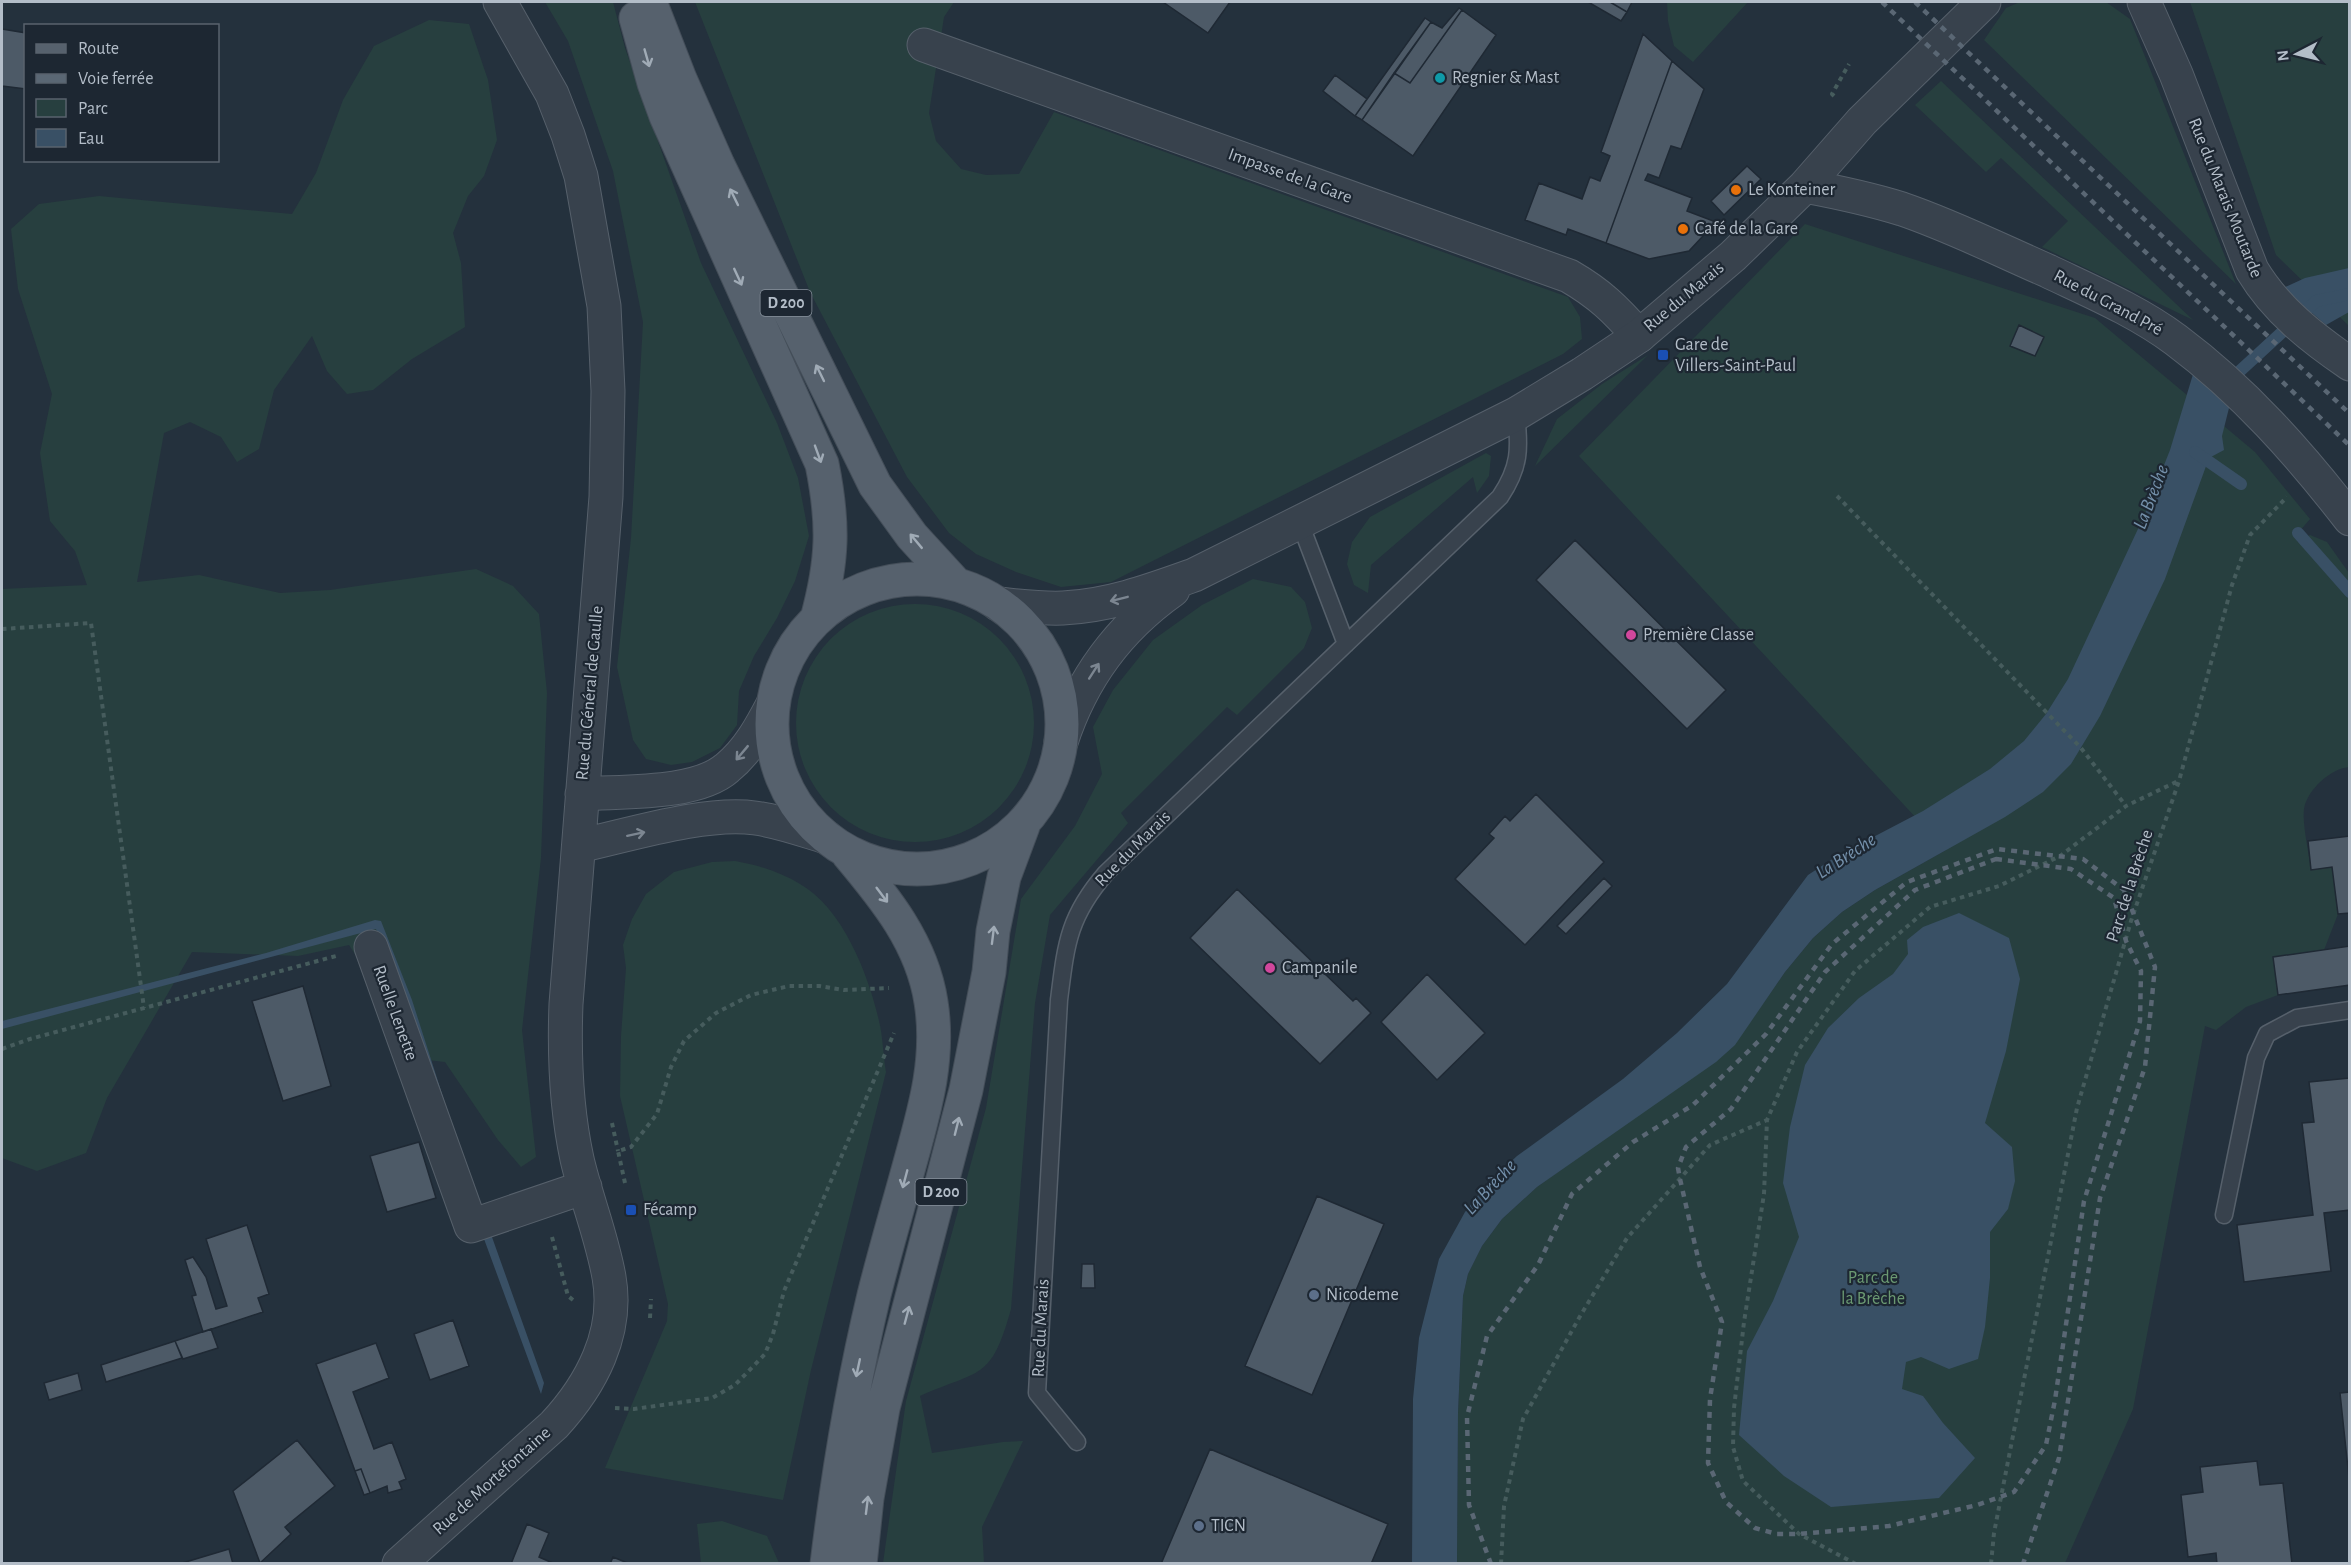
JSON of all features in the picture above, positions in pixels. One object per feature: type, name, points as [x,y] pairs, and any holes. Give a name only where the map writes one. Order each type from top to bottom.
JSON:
[{"type":"main road","name":"D 200","points":[[632,2],[651,73],[666,116],[822,464],[831,514],[832,542],[826,583],[817,619]]},
{"type":"main road","name":"D 200","points":[[650,2],[676,70],[718,165],[871,476],[892,510],[912,536],[956,584]]},
{"type":"main road","points":[[923,579],[956,584],[998,604],[1022,624],[1041,650],[1049,664],[1062,710],[1058,759],[1045,792],[1025,821],[1011,835],[978,856],[940,868],[900,869],[871,862],[835,844],[803,814],[785,785],[779,770],[772,737],[773,704],[779,680],[788,657],[797,643],[817,619],[844,598],[890,581],[923,579]]},
{"type":"main road","name":"D 200","points":[[860,1563],[867,1498],[883,1408],[966,1090],[989,972],[993,931],[1004,877],[1025,821]]},
{"type":"main road","name":"D 200","points":[[827,1563],[843,1447],[863,1347],[933,1068],[934,1022],[928,985],[919,958],[898,917],[835,844]]},
{"type":"street","name":"Rue du Général de Gaulle","points":[[500,2],[552,94],[581,176],[604,306],[609,391],[606,496],[565,1041],[572,1132],[609,1276],[612,1312],[601,1352],[580,1394]]},
{"type":"street","name":"Rue du Marais","points":[[998,604],[1038,608],[1091,605],[1146,592],[1194,575],[1516,414],[1582,375],[1639,336],[1733,256],[1804,186],[1862,121],[1984,2]]},
{"type":"street","name":"Rue du Marais Moutarde","points":[[2144,2],[2176,74],[2252,270],[2263,288],[2294,321],[2349,364]]},
{"type":"street","name":"Impasse de la Gare","points":[[924,45],[1569,276],[1596,292],[1616,309],[1639,336]]},
{"type":"street","name":"Rue du Grand Pré","points":[[1804,186],[1900,209],[1967,234],[2122,306],[2175,339],[2212,369],[2275,429],[2312,471],[2349,519]]},
{"type":"street","name":"Rue du Marais","points":[[1061,742],[1071,711],[1110,647],[1154,603],[1194,575]]},
{"type":"street","points":[[582,794],[680,787],[699,784],[713,778],[726,770],[746,749],[773,704]]},
{"type":"street","points":[[579,846],[701,820],[736,817],[773,821],[835,844]]},
{"type":"street","name":"Ruelle Lenette","points":[[371,947],[471,1226],[585,1187]]},
{"type":"street","name":"Rue de Mortefontaine","points":[[399,1563],[554,1425],[580,1394]]},
{"type":"lane","name":"Rue du Marais","points":[[1077,1442],[1037,1394],[1059,1000],[1064,956],[1076,913],[1106,873],[1500,497],[1516,468],[1520,445],[1516,414]]},
{"type":"lane","points":[[1300,523],[1346,644]]},
{"type":"lane","points":[[2224,1215],[2256,1058],[2267,1034],[2297,1018],[2349,1010]]},
{"type":"path","name":"Parc de la Brèche","points":[[1991,1563],[1994,1533],[2077,1108],[2131,921],[2179,781],[2232,585],[2250,535],[2312,471]]},
{"type":"path","points":[[1837,495],[2081,748],[2126,806]]},
{"type":"path","points":[[2,629],[91,623],[144,1008]]},
{"type":"path","name":"Parc de la Brèche","points":[[1856,1563],[1799,1534],[1743,1481],[1733,1447],[1734,1408],[1742,1333],[1764,1194],[1767,1120],[1797,1052],[1855,971],[1930,907],[1998,886],[2060,856],[2126,806],[2179,781]]},
{"type":"path","name":"Ruelle Lenette","points":[[2,1049],[30,1039],[371,947]]},
{"type":"path","points":[[626,1186],[618,1151],[631,1148],[657,1114],[671,1067],[684,1041],[716,1013],[751,994],[789,986],[819,986],[844,990],[915,988],[928,985]]},
{"type":"path","points":[[580,1394],[597,1407],[613,1408],[634,1408],[712,1398],[735,1385],[765,1354],[773,1334],[784,1291],[897,1027]]},
{"type":"path","points":[[1501,1563],[1504,1506],[1522,1419],[1579,1318],[1627,1239],[1710,1145],[1767,1120]]},
{"type":"path","points":[[542,1202],[568,1296],[580,1307]]},
{"type":"path","points":[[649,1290],[651,1301],[649,1323]]},
{"type":"path","points":[[613,1408],[618,1397]]},
{"type":"green space","points":[[545,2],[613,2],[625,48],[701,263],[777,423],[798,478],[809,536],[795,581],[777,618],[754,656],[739,691],[737,725],[720,748],[692,762],[671,765],[646,759],[633,740],[617,667],[631,538],[643,322],[613,171],[568,41]]},
{"type":"green space","points":[[695,2],[954,2],[944,17],[929,113],[936,141],[961,169],[986,175],[1019,174],[1054,112],[1568,297],[1580,317],[1582,339],[1563,354],[1111,582],[1061,587],[1016,572],[976,554],[949,533],[907,477],[810,292]]},
{"type":"green space","points":[[1667,2],[1748,2],[1693,62],[1674,46],[1668,21]]},
{"type":"green space","points":[[2020,2],[2106,2],[2130,19],[2236,284],[1984,40],[2006,8]]},
{"type":"green space","points":[[2190,2],[2349,2],[2349,326],[2276,255]]},
{"type":"green space","points":[[429,20],[469,24],[488,80],[497,140],[484,176],[468,196],[453,233],[461,263],[465,327],[412,359],[373,390],[347,394],[327,371],[312,336],[274,390],[259,449],[237,462],[221,437],[190,422],[164,433],[137,582],[199,575],[280,593],[330,590],[476,569],[513,586],[539,614],[547,693],[541,858],[522,1030],[536,1157],[521,1167],[498,1140],[445,1062],[401,1057],[371,979],[349,945],[298,956],[192,952],[107,1098],[86,1153],[37,1171],[2,1158],[2,589],[87,585],[75,551],[50,521],[40,453],[52,394],[18,289],[11,229],[39,204],[99,196],[292,214],[316,173],[343,100],[374,46]]},
{"type":"green space","points":[[1941,81],[2193,320],[2042,247],[2068,221],[2001,158],[1986,172],[1915,105]]},
{"type":"green space","name":"Parc de la Brèche","points":[[1805,224],[2095,318],[2255,452],[2310,519],[2298,533],[2297,542],[2310,535],[2327,542],[2349,573],[2350,767],[2335,771],[2321,781],[2310,795],[2304,809],[2311,869],[2332,867],[2338,914],[2324,950],[2273,957],[2278,995],[2246,1007],[2216,1030],[2205,1026],[2133,1409],[2065,1563],[1457,1564],[1458,1413],[1463,1296],[1468,1274],[1482,1246],[1502,1219],[1537,1187],[1734,1045],[1785,972],[1813,938],[1842,912],[1875,890],[1946,850],[1579,456]]},
{"type":"green space","points":[[1648,355],[1535,466],[1557,419],[1602,384]]},
{"type":"green space","points":[[1486,453],[1491,456],[1489,476],[1477,493],[1473,477],[1371,565],[1368,593],[1354,585],[1347,564],[1352,542],[1370,517]]},
{"type":"green space","points":[[1253,579],[1291,587],[1305,602],[1312,628],[1304,648],[1237,715],[1227,707],[1121,813],[1128,823],[1050,915],[1035,1003],[1011,1309],[1004,1332],[990,1361],[970,1376],[920,1396],[932,1453],[1023,1441],[982,1527],[984,1563],[883,1563],[906,1401],[986,1108],[1021,899],[1075,826],[1102,774],[1093,727],[1113,690],[1153,640],[1202,605]]},
{"type":"green space","points":[[915,604],[938,606],[960,613],[981,624],[999,639],[1014,657],[1025,678],[1032,700],[1034,723],[1032,746],[1025,768],[1014,789],[999,807],[981,822],[960,833],[938,840],[915,842],[892,840],[870,833],[849,822],[831,807],[816,789],[805,768],[798,746],[796,723],[798,700],[805,678],[816,657],[831,639],[849,624],[870,613],[892,606]]},
{"type":"green space","points":[[735,861],[785,876],[815,895],[829,909],[852,945],[868,984],[880,1027],[886,1072],[811,1370],[783,1500],[605,1468],[667,1321],[668,1304],[620,1096],[621,1036],[626,968],[623,945],[632,919],[646,894],[674,872],[712,862]]},
{"type":"green space","points":[[722,1521],[767,1536],[779,1563],[701,1563],[697,1524]]},
{"type":"water","points":[[2349,268],[2349,312],[2326,325],[2283,288],[2305,278]]},
{"type":"water","points":[[2194,371],[2230,404],[2222,436],[2224,450],[2209,458],[2165,579],[2100,716],[2071,764],[2043,792],[2005,817],[1875,890],[1842,912],[1813,938],[1785,972],[1735,1045],[1716,1062],[1537,1187],[1502,1219],[1482,1246],[1468,1274],[1463,1296],[1458,1413],[1457,1563],[1412,1564],[1413,1399],[1419,1338],[1439,1259],[1465,1212],[1488,1183],[1517,1156],[1623,1079],[1677,1033],[1727,984],[1808,875],[1837,856],[1923,811],[1990,769],[2024,741],[2046,714],[2068,679],[2144,516],[2170,450]]},
{"type":"water","points":[[1959,913],[2009,938],[2020,979],[2006,1051],[1985,1123],[2012,1147],[2015,1181],[2008,1209],[1990,1232],[1990,1278],[1985,1327],[1978,1359],[1949,1369],[1921,1357],[1906,1362],[1902,1389],[1923,1396],[1943,1423],[1975,1458],[1939,1498],[1831,1507],[1784,1476],[1739,1435],[1747,1351],[1773,1301],[1799,1237],[1783,1183],[1790,1127],[1805,1065],[1828,1028],[1859,998],[1893,974],[1908,954],[1907,940],[1923,927]]},
{"type":"water","points":[[375,920],[381,921],[412,1000],[451,1122],[544,1383],[541,1394],[473,1209],[406,1009],[376,929],[2,1029],[2,1021],[266,953]]},
{"type":"building","points":[[1163,2],[1230,2],[1208,33]]},
{"type":"building","points":[[1588,2],[1610,2],[1627,12],[1621,21]]},
{"type":"building","points":[[1610,2],[1632,2],[1627,12]]},
{"type":"building","points":[[1459,8],[1462,10],[1410,83],[1394,73],[1431,22],[1442,28]]},
{"type":"building","name":"Regnier & Mast","points":[[1462,10],[1496,35],[1413,156],[1362,120],[1394,73],[1410,83]]},
{"type":"building","points":[[1425,18],[1431,22],[1362,120],[1355,116]]},
{"type":"building","points":[[2,29],[24,33],[24,89],[2,86]]},
{"type":"building","points":[[1643,34],[1672,61],[1606,243],[1568,229],[1566,235],[1525,220],[1539,183],[1582,199],[1590,177],[1600,181],[1610,156],[1601,152]]},
{"type":"building","points":[[1672,61],[1704,89],[1681,149],[1671,146],[1659,178],[1648,174],[1645,180],[1692,198],[1687,211],[1716,222],[1689,251],[1649,259],[1606,243]]},
{"type":"building","points":[[1335,75],[1367,99],[1355,116],[1323,91]]},
{"type":"building","name":"Le Konteiner","points":[[1747,166],[1761,179],[1724,215],[1711,201]]},
{"type":"building","points":[[2019,325],[2044,337],[2035,356],[2010,346]]},
{"type":"building","name":"Première Classe","points":[[1575,540],[1726,690],[1687,729],[1536,580]]},
{"type":"building","points":[[1536,794],[1604,862],[1525,945],[1455,879],[1494,838],[1489,834],[1505,816],[1510,821]]},
{"type":"building","points":[[2350,836],[2350,913],[2338,914],[2332,867],[2311,870],[2308,841]]},
{"type":"building","points":[[1604,878],[1612,886],[1566,934],[1557,926]]},
{"type":"building","name":"Campanile","points":[[1237,889],[1353,1001],[1356,998],[1371,1013],[1320,1064],[1190,938]]},
{"type":"building","points":[[2350,946],[2350,985],[2278,995],[2273,957]]},
{"type":"building","name":"Campanile","points":[[1427,974],[1485,1033],[1437,1080],[1381,1022]]},
{"type":"building","points":[[303,986],[331,1086],[283,1101],[252,1001]]},
{"type":"building","points":[[2350,1078],[2350,1210],[2324,1213],[2331,1271],[2244,1282],[2237,1225],[2313,1215],[2302,1123],[2314,1122],[2309,1082]]},
{"type":"building","points":[[419,1142],[436,1198],[387,1212],[370,1156]]},
{"type":"building","name":"Nicodeme","points":[[1317,1196],[1384,1224],[1312,1395],[1245,1366]]},
{"type":"building","points":[[247,1225],[269,1294],[258,1298],[263,1312],[203,1332],[192,1296],[196,1295],[185,1260],[193,1257],[206,1277],[216,1309],[227,1306],[206,1239]]},
{"type":"building","points":[[1082,1264],[1094,1264],[1095,1288],[1081,1288]]},
{"type":"building","points":[[453,1320],[469,1366],[430,1380],[414,1334]]},
{"type":"building","points":[[211,1329],[218,1348],[183,1359],[175,1341]]},
{"type":"building","points":[[175,1341],[182,1358],[106,1382],[101,1365]]},
{"type":"building","points":[[376,1343],[389,1378],[353,1392],[374,1449],[392,1442],[406,1479],[399,1482],[402,1489],[388,1493],[387,1486],[370,1493],[361,1469],[355,1471],[316,1364]]},
{"type":"building","points":[[78,1373],[82,1390],[49,1400],[44,1383]]},
{"type":"building","points":[[2350,1392],[2350,1478],[2349,1478],[2340,1393]]},
{"type":"building","points":[[297,1440],[335,1486],[285,1527],[291,1534],[260,1563],[233,1491]]},
{"type":"building","points":[[1210,1449],[1388,1524],[1371,1564],[1161,1564]]},
{"type":"building","points":[[2257,1461],[2260,1485],[2283,1483],[2292,1564],[2217,1564],[2216,1553],[2188,1557],[2181,1495],[2203,1492],[2200,1467]]},
{"type":"building","points":[[361,1469],[370,1493],[364,1495],[355,1471]]},
{"type":"building","points":[[527,1524],[549,1533],[539,1557],[555,1564],[511,1564]]},
{"type":"building","points":[[229,1549],[233,1564],[179,1564]]},
{"type":"building","points":[[613,1557],[630,1564],[610,1564]]},
{"type":"waterway","name":"La Brèche","points":[[2229,381],[2316,301],[2350,294]]},
{"type":"waterway","points":[[2195,452],[2241,484]]},
{"type":"waterway","points":[[2298,533],[2350,592]]},
{"type":"railway","points":[[1882,2],[2350,446]]},
{"type":"railway","points":[[1915,2],[2350,414]]},
{"type":"railway","points":[[1491,1564],[1469,1505],[1467,1417],[1487,1336],[1538,1265],[1572,1194],[1633,1142],[1693,1105],[1766,1034],[1832,944],[1907,882],[1997,849],[2083,859],[2124,890],[2155,967],[2145,1067],[2100,1198],[2059,1458],[2023,1564]]},
{"type":"railway","points":[[1996,859],[2071,869],[2114,898],[2126,941],[2141,971],[2140,1021],[2084,1201],[2055,1400],[2046,1445],[2014,1492],[1977,1505],[1889,1526],[1799,1534],[1777,1534],[1755,1528],[1726,1502],[1708,1463],[1710,1399],[1722,1322],[1700,1267],[1678,1168],[1686,1147],[1731,1109],[1825,972],[1915,890],[1996,859]]},
{"type":"place","name":"Regnier & Mast","points":[[1440,78]]},
{"type":"place","name":"Le Konteiner","points":[[1736,190]]},
{"type":"place","name":"Café de la Gare","points":[[1683,229]]},
{"type":"place","name":"Gare de Villers-Saint-Paul","points":[[1663,355]]},
{"type":"place","name":"Première Classe","points":[[1631,635]]},
{"type":"place","name":"Campanile","points":[[1270,968]]},
{"type":"place","name":"Fécamp","points":[[631,1210]]},
{"type":"place","name":"Nicodeme","points":[[1314,1295]]},
{"type":"place","name":"TICN","points":[[1199,1526]]}]
